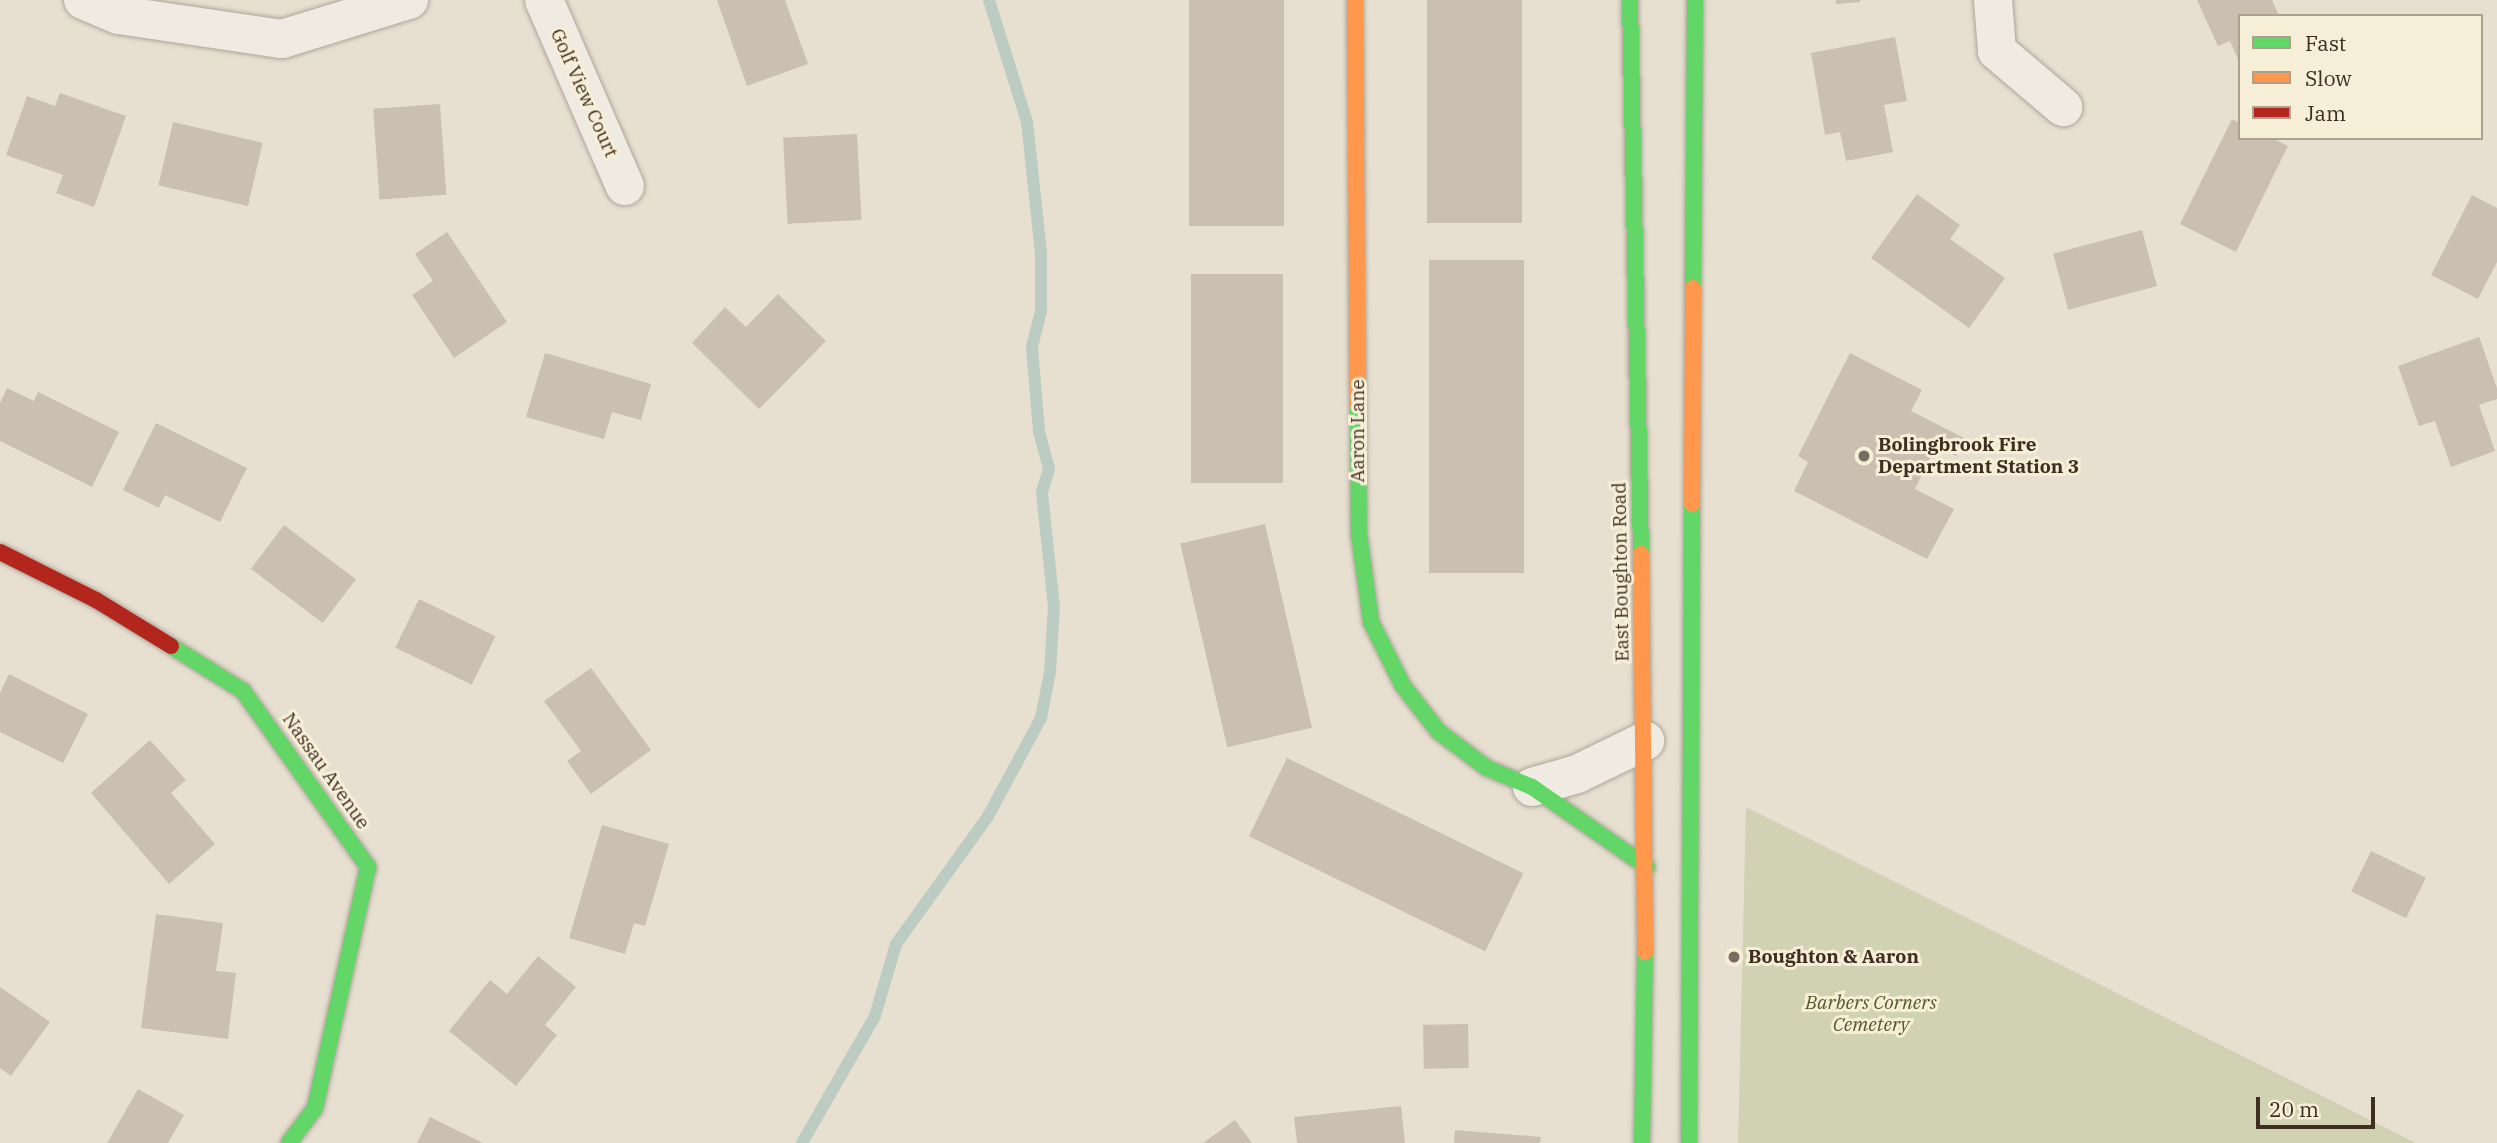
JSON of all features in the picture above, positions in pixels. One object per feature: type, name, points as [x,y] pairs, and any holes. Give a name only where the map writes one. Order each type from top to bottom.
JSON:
[{"type":"main road","name":"Aaron Lane","points":[[1355,0],[1359,534],[1364,588],[1386,658],[1420,711],[1461,751],[1487,768],[1532,787],[1647,867]]},
{"type":"main road","name":"East Boughton Road","points":[[1630,0],[1647,867],[1642,1143]]},
{"type":"main road","points":[[1689,1143],[1695,0]]},
{"type":"main road","name":"Nassau Avenue","points":[[0,552],[96,600],[243,691],[368,867],[314,1108],[289,1143]]},
{"type":"street","points":[[83,0],[120,15],[282,39],[409,0]]},
{"type":"street","name":"Golf View Court","points":[[544,0],[625,186]]},
{"type":"street","points":[[1993,0],[1997,51],[2063,107]]},
{"type":"street","points":[[1532,787],[1577,774],[1645,741]]},
{"type":"green space","name":"Barbers Corners Cemetery","points":[[1746,807],[2416,1143],[1738,1143]]},
{"type":"building","points":[[717,0],[785,0],[808,64],[747,86]]},
{"type":"building","points":[[1189,0],[1284,0],[1284,226],[1189,226]]},
{"type":"building","points":[[1427,0],[1522,0],[1522,223],[1427,223]]},
{"type":"building","points":[[1836,0],[1860,0],[1860,2],[1836,4]]},
{"type":"building","points":[[2197,0],[2272,0],[2278,14],[2238,14],[2238,59],[2230,41],[2218,46]]},
{"type":"building","points":[[1895,37],[1907,101],[1884,105],[1893,152],[1846,161],[1840,132],[1825,135],[1811,53]]},
{"type":"building","points":[[60,93],[126,116],[94,207],[56,193],[63,175],[6,155],[27,96],[55,106]]},
{"type":"building","points":[[440,104],[446,195],[380,199],[373,109]]},
{"type":"building","points":[[2232,119],[2238,122],[2238,140],[2276,140],[2288,146],[2236,252],[2180,224]]},
{"type":"building","points":[[173,122],[263,143],[248,206],[158,185]]},
{"type":"building","points":[[857,134],[862,220],[788,224],[783,138]]},
{"type":"building","points":[[1917,194],[1960,225],[1950,239],[2005,278],[1969,328],[1871,258]]},
{"type":"building","points":[[2472,195],[2497,208],[2497,262],[2478,299],[2431,275]]},
{"type":"building","points":[[2142,230],[2157,286],[2068,310],[2053,254]]},
{"type":"building","points":[[447,232],[507,322],[454,358],[412,295],[433,281],[415,254]]},
{"type":"building","points":[[1429,260],[1524,260],[1524,573],[1429,573]]},
{"type":"building","points":[[1191,274],[1283,274],[1283,483],[1191,483]]},
{"type":"building","points":[[778,294],[826,341],[759,409],[692,343],[725,307],[746,327]]},
{"type":"building","points":[[2479,337],[2497,388],[2497,399],[2479,405],[2495,451],[2451,467],[2435,421],[2419,426],[2398,366]]},
{"type":"building","points":[[545,353],[651,384],[641,420],[612,412],[604,439],[526,417]]},
{"type":"building","name":"Bolingbrook Fire Department Station 3","points":[[1850,353],[1922,390],[1911,411],[1966,439],[1956,456],[1936,446],[1915,489],[1954,509],[1927,559],[1794,491],[1808,462],[1798,456]]},
{"type":"building","points":[[7,388],[34,401],[38,392],[119,432],[92,487],[0,441],[0,403]]},
{"type":"building","points":[[156,423],[247,468],[220,522],[165,495],[159,508],[123,490]]},
{"type":"building","points":[[1265,524],[1312,728],[1227,747],[1180,544]]},
{"type":"building","points":[[284,525],[356,579],[323,623],[251,569]]},
{"type":"building","points":[[419,599],[495,636],[472,685],[395,648]]},
{"type":"building","points":[[591,668],[651,750],[591,794],[567,761],[581,751],[544,701]]},
{"type":"building","points":[[9,674],[88,714],[63,763],[0,732],[0,693]]},
{"type":"building","points":[[150,740],[186,780],[171,793],[215,844],[169,884],[91,793]]},
{"type":"building","points":[[1287,758],[1523,873],[1485,951],[1249,836]]},
{"type":"building","points":[[602,825],[669,844],[645,926],[634,923],[625,954],[569,938]]},
{"type":"building","points":[[2371,851],[2426,878],[2406,918],[2351,891]]},
{"type":"building","points":[[156,914],[223,923],[216,971],[236,973],[228,1039],[141,1028]]},
{"type":"building","points":[[538,956],[576,987],[545,1025],[557,1035],[516,1086],[449,1031],[490,980],[507,994]]},
{"type":"building","points":[[0,987],[50,1022],[11,1076],[0,1068]]},
{"type":"building","points":[[1468,1024],[1469,1068],[1424,1069],[1423,1025]]},
{"type":"building","points":[[138,1089],[184,1115],[168,1143],[107,1143]]},
{"type":"building","points":[[1401,1106],[1405,1143],[1297,1143],[1294,1117]]},
{"type":"building","points":[[430,1117],[483,1143],[417,1143]]},
{"type":"building","points":[[1235,1120],[1252,1143],[1203,1143]]},
{"type":"building","points":[[1455,1130],[1541,1137],[1540,1143],[1454,1143]]},
{"type":"waterway","points":[[802,1143],[875,1016],[896,944],[987,818],[1041,718],[1050,672],[1054,607],[1042,492],[1049,469],[1039,431],[1032,347],[1041,310],[1041,253],[1027,122],[989,0]]},
{"type":"traffic: fast","points":[[1630,0],[1641,554]]},
{"type":"traffic: fast","points":[[1693,288],[1695,0]]},
{"type":"traffic: fast","points":[[1358,405],[1359,534],[1371,622],[1403,686],[1439,732],[1487,768],[1532,787],[1647,867]]},
{"type":"traffic: fast","points":[[1689,1143],[1692,504]]},
{"type":"traffic: fast","points":[[171,646],[243,691],[368,867],[315,1108],[289,1143]]},
{"type":"traffic: fast","points":[[1642,1143],[1645,952]]},
{"type":"traffic: slow","points":[[1355,0],[1358,405]]},
{"type":"traffic: slow","points":[[1692,504],[1693,288]]},
{"type":"traffic: slow","points":[[1641,554],[1645,952]]},
{"type":"traffic: jam","points":[[0,552],[96,600],[171,646]]},
{"type":"place","name":"Bolingbrook Fire Department Station 3","points":[[1864,456]]},
{"type":"place","name":"Boughton & Aaron","points":[[1734,957]]}]
